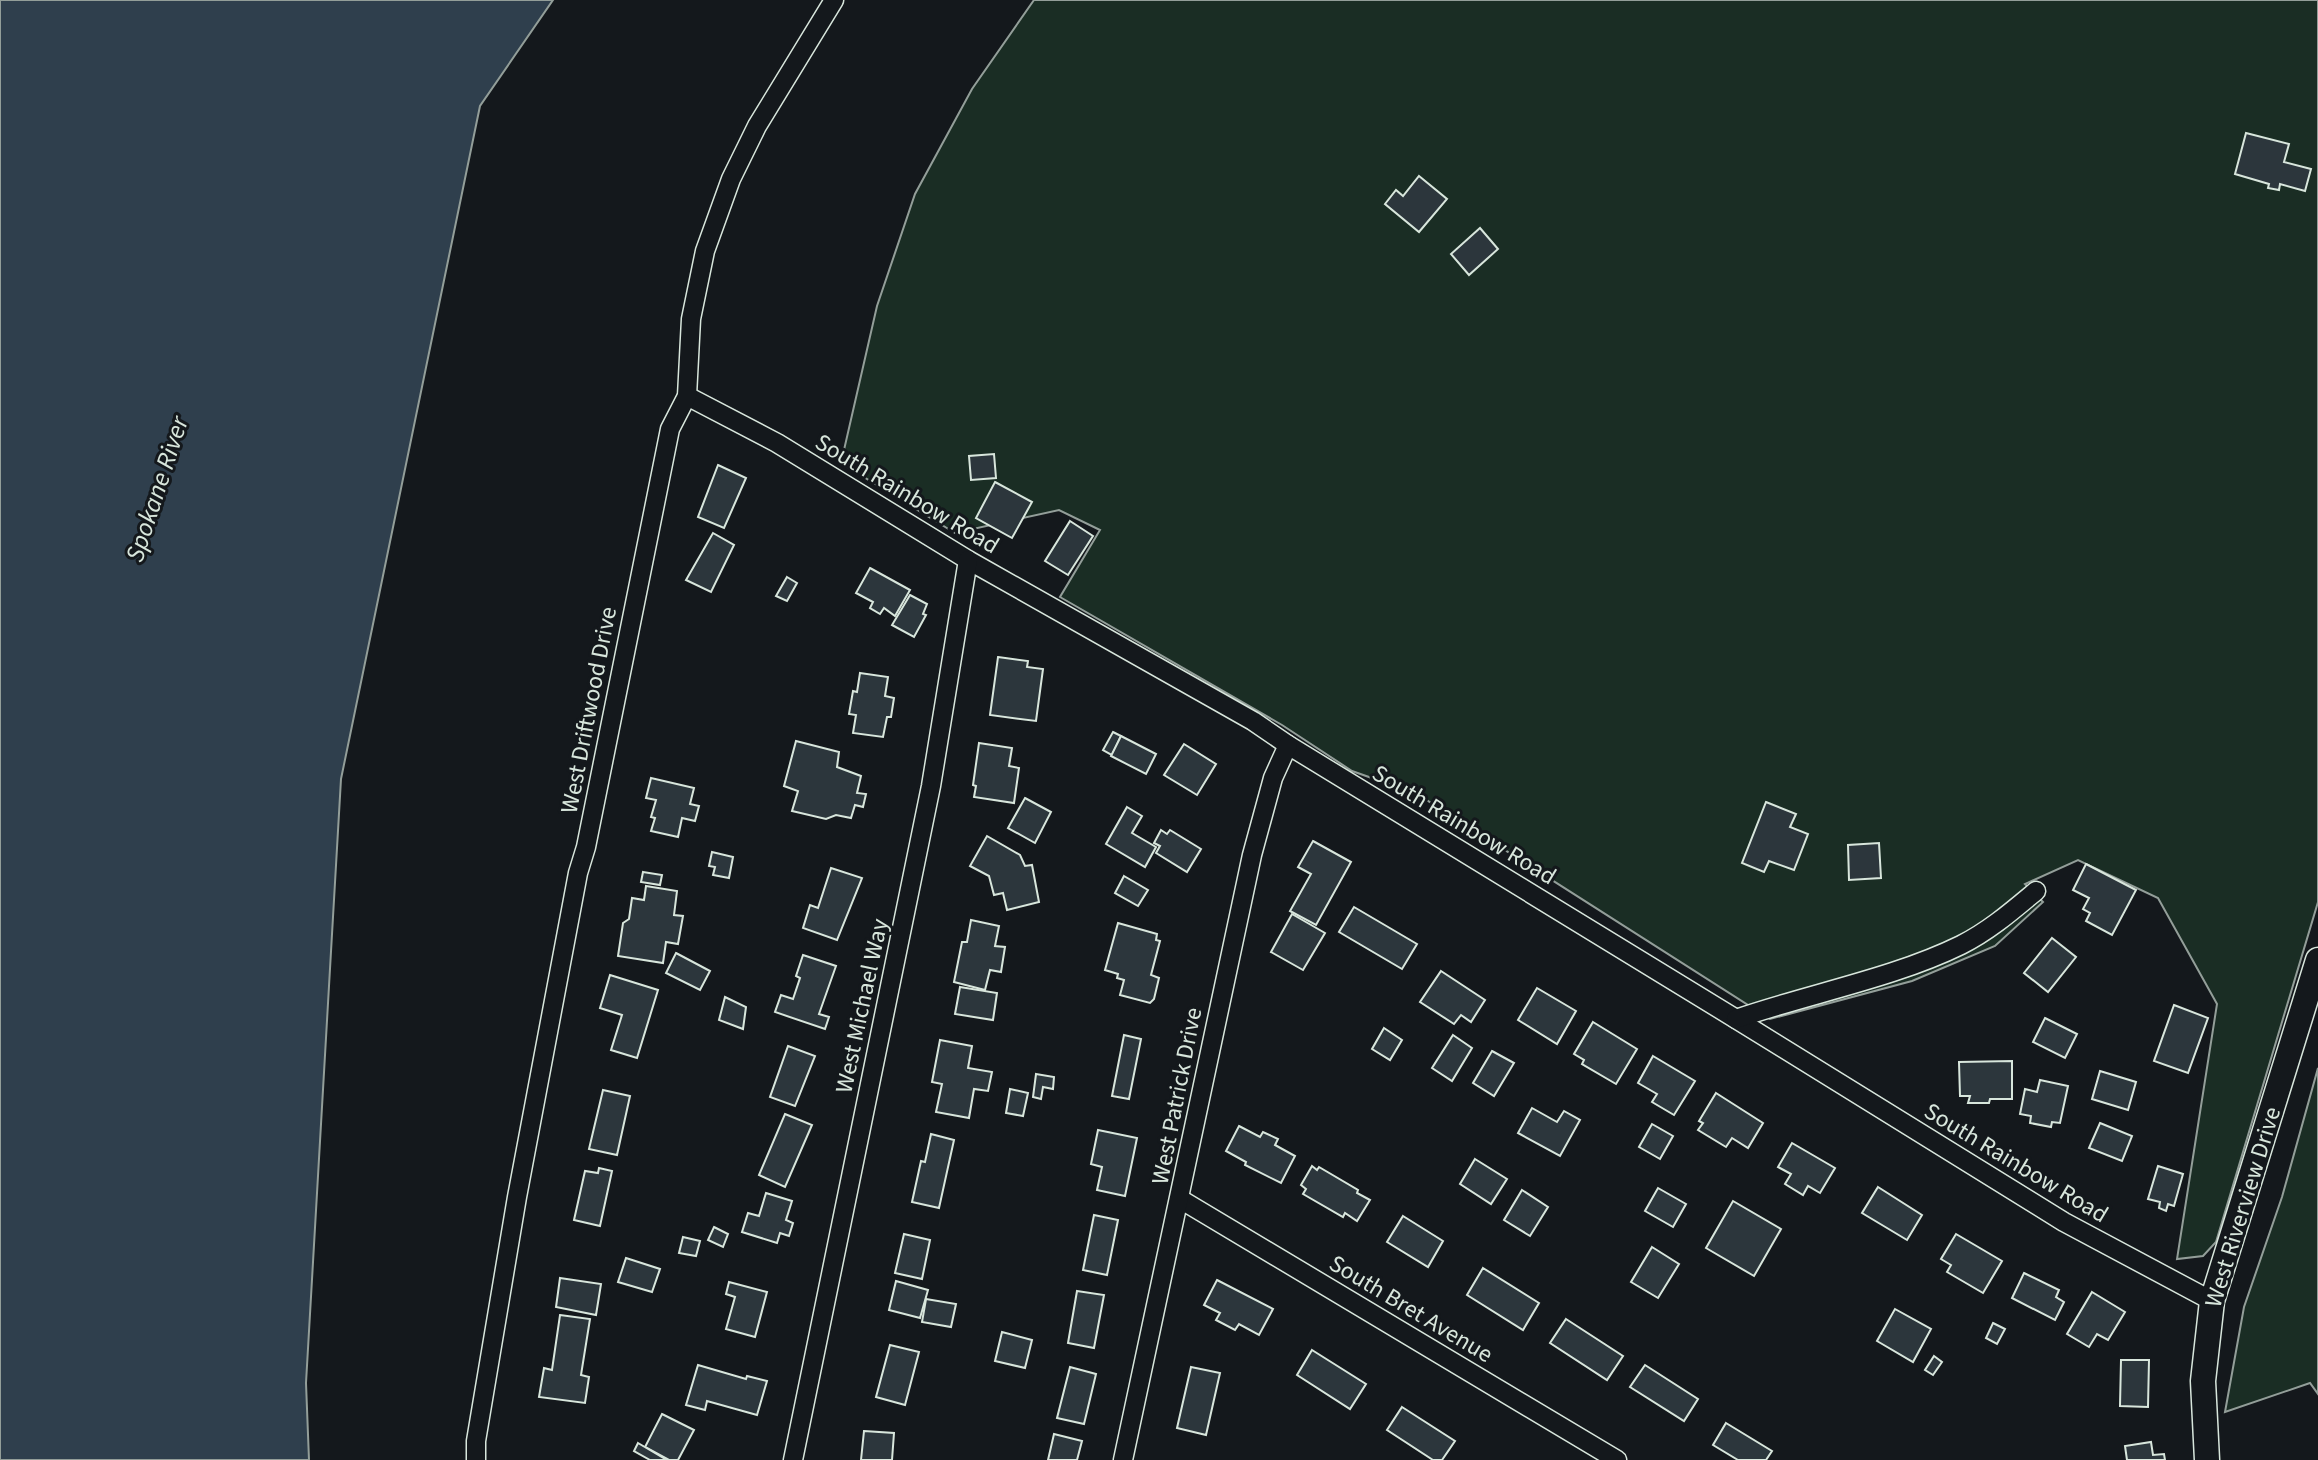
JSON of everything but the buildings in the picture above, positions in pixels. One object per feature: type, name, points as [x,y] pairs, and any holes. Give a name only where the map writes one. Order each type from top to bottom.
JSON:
[{"type":"street","name":"West Driftwood Drive","points":[[476,1460],[476,1441],[498,1301],[578,873],[625,659],[670,429],[687,396],[691,319],[705,251],[731,179],[757,126],[834,0]]},
{"type":"street","name":"South Rainbow Road","points":[[687,396],[777,443],[968,560],[1253,721],[2064,1222],[2212,1301]]},
{"type":"street","name":"West Michael Way","points":[[793,1460],[931,786],[968,560]]},
{"type":"street","name":"West Patrick Drive","points":[[1123,1460],[1252,855],[1273,778],[1288,745]]},
{"type":"street","points":[[1736,1019],[1900,969],[1958,947],[1994,927],[2036,891]]},
{"type":"street","name":"West Riverview Drive","points":[[2207,1460],[2203,1381],[2212,1301],[2318,960]]},
{"type":"street","name":"South Bret Avenue","points":[[1180,1199],[1617,1460]]},
{"type":"green space","points":[[1034,0],[2318,0],[2318,902],[2216,1242],[2203,1256],[2177,1259],[2217,1004],[2158,898],[2078,860],[2025,884],[2043,902],[1995,946],[1912,981],[1770,1019],[1417,794],[1352,771],[1282,725],[1060,597],[1100,530],[1059,510],[955,533],[841,463],[877,306],[915,194],[972,89]]},
{"type":"green space","points":[[2318,1068],[2318,1394],[2310,1383],[2225,1412],[2244,1307],[2282,1197]]},
{"type":"water","name":"Spokane River","points":[[0,0],[553,0],[480,106],[341,779],[306,1383],[309,1460],[0,1460]]}]
